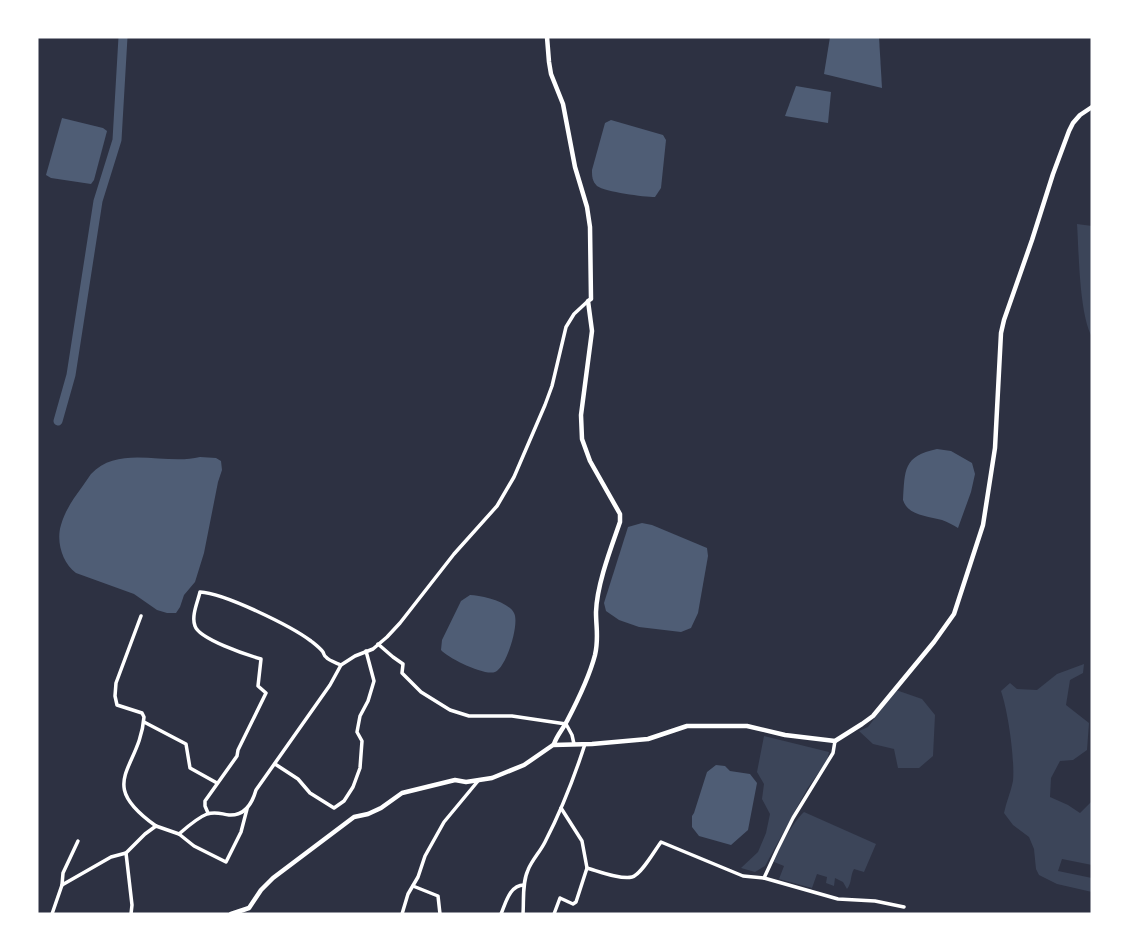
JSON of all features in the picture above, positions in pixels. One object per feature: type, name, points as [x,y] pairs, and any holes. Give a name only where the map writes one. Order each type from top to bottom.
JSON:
[{"type":"street","points":[[141,616],[116,682],[117,705],[142,713],[144,717],[123,783],[127,799],[137,812],[156,827],[178,834],[194,846],[226,862],[241,832],[256,790],[330,685],[341,665],[373,649],[387,638],[454,554],[497,506],[514,477],[545,405],[566,327],[574,314],[591,299],[590,227],[587,207],[575,167],[563,104],[551,74],[547,37]]},
{"type":"street","points":[[553,745],[649,738],[687,726],[747,726],[785,735],[835,741],[873,716],[954,614],[984,525],[995,448],[1004,320],[1069,131],[1073,123],[1092,107]]},
{"type":"street","points":[[231,914],[250,911],[261,890],[273,878],[354,817],[381,808],[402,793],[455,780],[466,782],[492,778],[524,765],[553,745],[566,724],[595,655],[598,636],[596,611],[620,522],[620,514],[590,461],[582,439],[581,415],[592,331],[588,302]]},
{"type":"street","points":[[208,813],[205,801],[237,756],[266,693],[258,686],[261,659],[209,638],[194,625],[200,592],[215,594],[262,614],[308,639],[321,649],[325,657],[341,665]]},
{"type":"street","points":[[379,644],[403,664],[402,673],[421,692],[450,710],[469,716],[512,716],[566,724]]},
{"type":"street","points":[[275,764],[298,779],[310,793],[334,808],[344,800],[354,787],[360,768],[362,741],[357,732],[360,716],[374,681],[366,651]]},
{"type":"street","points":[[144,722],[186,744],[190,768],[217,783]]},
{"type":"street","points":[[566,724],[575,744]]},
{"type":"street","points":[[764,878],[793,818],[833,753],[835,741]]},
{"type":"street","points":[[523,914],[524,885],[528,870],[544,844],[561,807],[585,744]]},
{"type":"street","points":[[402,914],[404,903],[425,856],[444,822],[479,780]]},
{"type":"street","points":[[554,914],[560,898],[573,904],[576,902],[587,868],[582,841],[561,807]]},
{"type":"street","points":[[178,834],[208,813],[231,815],[247,809]]},
{"type":"street","points":[[62,885],[111,857],[126,853],[156,827]]},
{"type":"street","points":[[52,914],[62,885],[63,873],[78,841]]},
{"type":"street","points":[[587,868],[632,877],[661,842],[743,876],[764,878],[838,899],[875,901],[904,907]]},
{"type":"street","points":[[126,853],[131,914]]},
{"type":"street","points":[[501,914],[513,888],[524,885]]},
{"type":"street","points":[[413,886],[438,896],[440,914]]},
{"type":"shaded area","points":[[830,37],[879,37],[882,88],[824,74]]},
{"type":"shaded area","points":[[796,86],[831,92],[828,123],[785,116]]},
{"type":"shaded area","points":[[62,118],[107,131],[91,184],[46,175]]},
{"type":"shaded area","points":[[611,120],[663,135],[666,140],[661,188],[655,197],[608,190],[594,182],[592,170],[605,123]]},
{"type":"shaded area","points":[[1077,224],[1092,226],[1092,337],[1082,298]]},
{"type":"shaded area","points":[[937,449],[951,451],[972,463],[975,474],[958,528],[914,512],[903,500],[904,480],[912,460]]},
{"type":"shaded area","points":[[216,458],[221,461],[222,470],[195,582],[184,595],[176,613],[157,610],[134,594],[71,569],[61,551],[60,531],[70,505],[91,474],[102,465],[115,460]]},
{"type":"shaded area","points":[[642,523],[707,548],[698,613],[691,628],[681,632],[639,627],[619,620],[606,611],[604,603],[628,527]]},
{"type":"shaded area","points":[[470,595],[501,602],[514,613],[515,626],[511,645],[503,663],[495,672],[466,666],[441,650],[442,640],[461,601]]},
{"type":"shaded area","points":[[1084,664],[1083,673],[1070,680],[1066,705],[1089,723],[1087,750],[1073,760],[1060,761],[1051,778],[1050,797],[1080,813],[1092,801],[1092,865],[1062,859],[1058,871],[1092,878],[1092,892],[1057,884],[1039,875],[1029,837],[1013,825],[1004,813],[1013,772],[1010,735],[1001,691],[1010,683],[1017,689],[1037,690],[1057,674]]},
{"type":"shaded area","points":[[896,690],[922,699],[935,715],[933,756],[919,768],[898,768],[894,749],[873,744],[859,731],[868,727]]},
{"type":"shaded area","points":[[764,736],[829,752],[827,761],[807,789],[765,866],[755,872],[741,868],[758,852],[770,814],[762,799],[764,784],[757,772]]},
{"type":"shaded area","points":[[716,765],[725,766],[730,771],[750,774],[757,783],[748,830],[731,845],[699,836],[692,827],[692,816],[707,772]]},
{"type":"shaded area","points":[[804,812],[876,844],[864,872],[854,869],[847,889],[843,882],[835,878],[834,886],[826,883],[827,877],[817,874],[812,888],[779,879],[784,866],[774,862],[795,822]]},
{"type":"waterway","points":[[58,421],[71,375],[98,201],[117,140],[123,37]]}]
